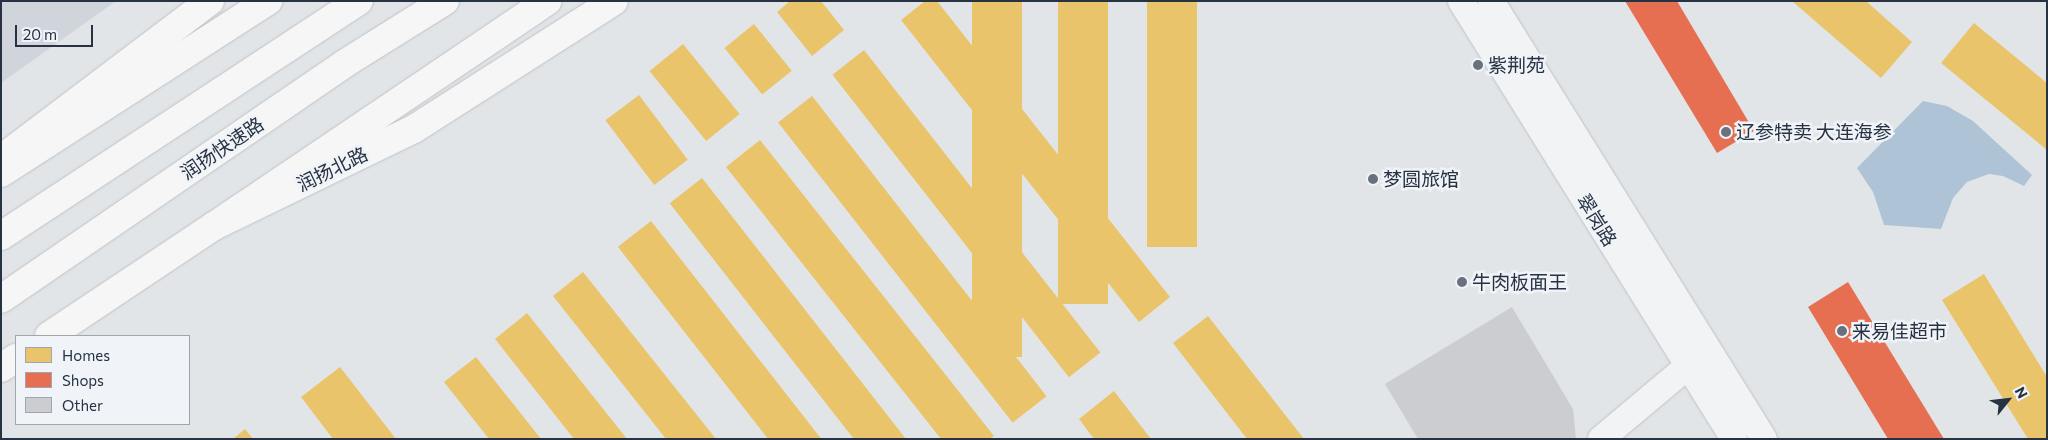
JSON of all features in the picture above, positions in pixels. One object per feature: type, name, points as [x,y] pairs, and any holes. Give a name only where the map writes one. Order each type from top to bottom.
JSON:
[{"type":"main road","points":[[1,159],[210,1]]},
{"type":"main road","points":[[1,173],[268,1]]},
{"type":"main road","points":[[1,236],[359,1]]},
{"type":"main road","name":"润扬快速路","points":[[1,299],[344,64],[445,1]]},
{"type":"main road","points":[[214,226],[546,1]]},
{"type":"main road","name":"润扬北路","points":[[50,335],[214,226],[414,129],[614,1]]},
{"type":"main road","points":[[1,368],[15,359]]},
{"type":"street","name":"翠岗路","points":[[1461,1],[1734,439]]},
{"type":"street","name":"翠岗路","points":[[1491,1],[1764,439]]},
{"type":"street","points":[[1601,439],[1688,366]]},
{"type":"shaded area","points":[[1,1],[116,1],[1,83]]},
{"type":"water","points":[[1923,101],[1947,106],[1973,121],[2032,175],[2024,186],[2003,176],[1989,174],[1967,182],[1953,198],[1941,229],[1884,225],[1873,192],[1857,168]]},
{"type":"building: Homes","points":[[790,1],[821,1],[844,30],[812,56],[777,12]]},
{"type":"building: Homes","points":[[925,1],[937,1],[1170,297],[1139,322],[901,20]]},
{"type":"building: Homes","points":[[972,1],[1022,1],[1022,357],[972,357]]},
{"type":"building: Homes","points":[[1058,1],[1108,1],[1108,304],[1058,304]]},
{"type":"building: Homes","points":[[1147,1],[1197,1],[1197,247],[1147,247]]},
{"type":"building: Homes","points":[[1792,1],[1866,1],[1912,42],[1881,78]]},
{"type":"building: Homes","points":[[1974,23],[2047,83],[2047,150],[1941,63]]},
{"type":"building: Homes","points":[[754,24],[792,71],[762,95],[724,48]]},
{"type":"building: Homes","points":[[683,44],[740,114],[706,141],[650,71]]},
{"type":"building: Homes","points":[[864,50],[1100,353],[1069,377],[832,75]]},
{"type":"building: Homes","points":[[639,95],[688,160],[654,185],[605,120]]},
{"type":"building: Homes","points":[[812,96],[1047,396],[1013,423],[778,122]]},
{"type":"building: Homes","points":[[760,140],[994,436],[990,439],[941,439],[726,167]]},
{"type":"building: Homes","points":[[702,178],[906,439],[854,439],[670,203]]},
{"type":"building: Homes","points":[[651,221],[821,439],[768,439],[618,247]]},
{"type":"building: Homes","points":[[583,272],[716,439],[666,439],[553,296]]},
{"type":"building: Homes","points":[[1984,274],[2047,377],[2047,439],[2028,439],[1942,300]]},
{"type":"building: Homes","points":[[527,313],[627,439],[574,439],[495,339]]},
{"type":"building: Homes","points":[[1208,316],[1304,439],[1247,439],[1173,343]]},
{"type":"building: Homes","points":[[476,357],[541,439],[489,439],[444,382]]},
{"type":"building: Homes","points":[[340,367],[396,439],[333,439],[301,397]]},
{"type":"building: Homes","points":[[1114,391],[1151,439],[1094,439],[1079,419]]},
{"type":"building: Homes","points":[[245,429],[253,439],[233,439]]},
{"type":"building: Shops","points":[[1625,1],[1677,1],[1754,131],[1717,153]]},
{"type":"building: Shops","points":[[1848,282],[1944,439],[1888,439],[1808,307]]},
{"type":"building: Other","points":[[1512,307],[1573,409],[1576,439],[1418,439],[1385,384]]},
{"type":"place","name":"紫荆苑","points":[[1478,65]]},
{"type":"place","name":"辽参特卖 大连海参","points":[[1726,132]]},
{"type":"place","name":"梦圆旅馆","points":[[1373,179]]},
{"type":"place","name":"牛肉板面王","points":[[1462,282]]},
{"type":"place","name":"来易佳超市","points":[[1842,331]]}]
